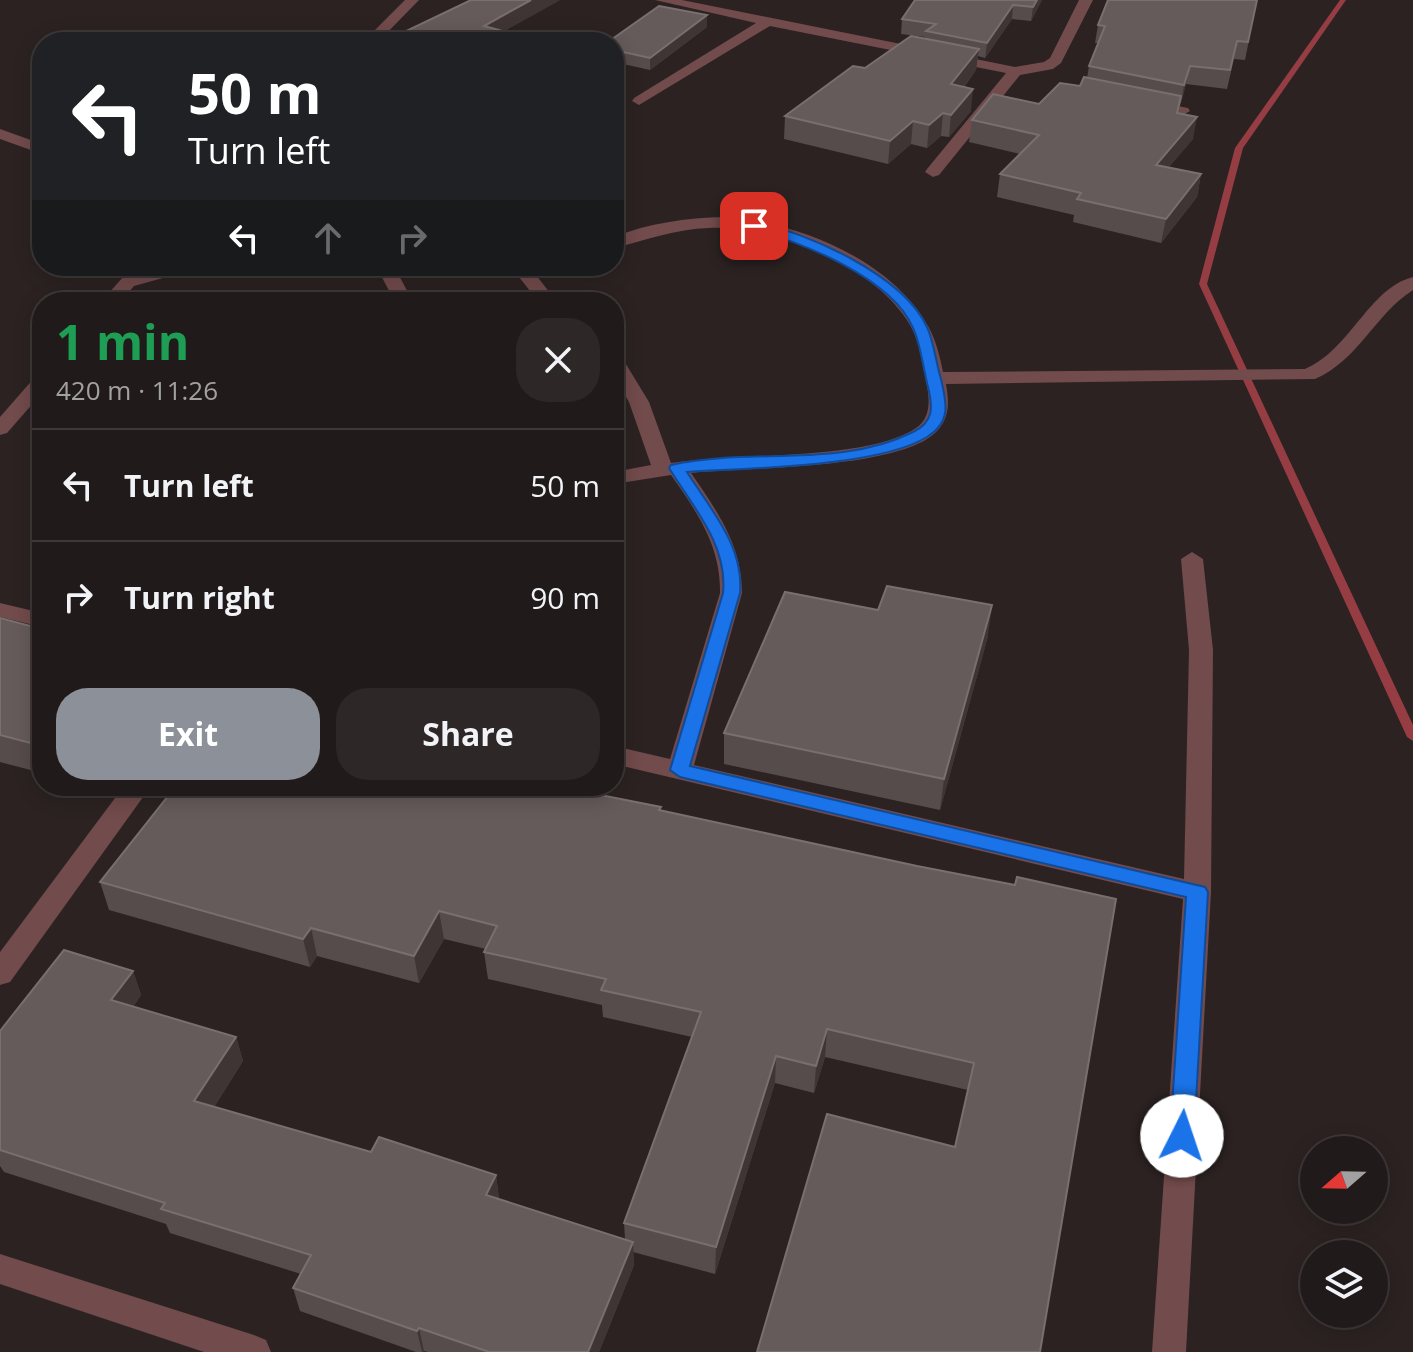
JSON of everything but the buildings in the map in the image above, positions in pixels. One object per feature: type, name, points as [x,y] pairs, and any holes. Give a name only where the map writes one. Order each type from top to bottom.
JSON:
[{"type":"street","points":[[380,32],[412,0]]},
{"type":"street","points":[[662,0],[1039,82]]},
{"type":"street","points":[[933,172],[1013,74],[1048,66],[1056,60],[1086,0]]},
{"type":"street","points":[[639,101],[767,22]]},
{"type":"street","points":[[1126,100],[1183,111]]},
{"type":"street","points":[[0,134],[32,145]]},
{"type":"street","points":[[624,240],[650,232],[738,223],[771,229],[827,251],[893,292],[920,326],[941,407],[934,424],[919,435],[890,446],[847,455],[670,469],[624,476]]},
{"type":"street","points":[[118,292],[133,276]]},
{"type":"street","points":[[126,283],[151,276]]},
{"type":"street","points":[[527,276],[540,292]]},
{"type":"street","points":[[935,378],[1278,377],[1322,371],[1413,282]]},
{"type":"street","points":[[624,377],[670,469],[727,548],[733,572],[731,593],[680,770]]},
{"type":"street","points":[[0,429],[32,392]]},
{"type":"street","points":[[1169,1352],[1197,892],[1201,650],[1192,559]]},
{"type":"street","points":[[0,610],[32,618]]},
{"type":"street","points":[[624,757],[1197,892]]},
{"type":"street","points":[[0,974],[131,796]]},
{"type":"street","points":[[0,1269],[254,1352]]},
{"type":"waterway","points":[[1343,0],[1239,148],[1203,284],[1413,737]]},
{"type":"route","points":[[754,226],[771,229],[827,251],[893,292],[920,326],[941,407],[934,424],[919,435],[890,446],[847,455],[677,468],[727,548],[733,572],[731,593],[680,770],[1197,892],[1182,1136]]}]
